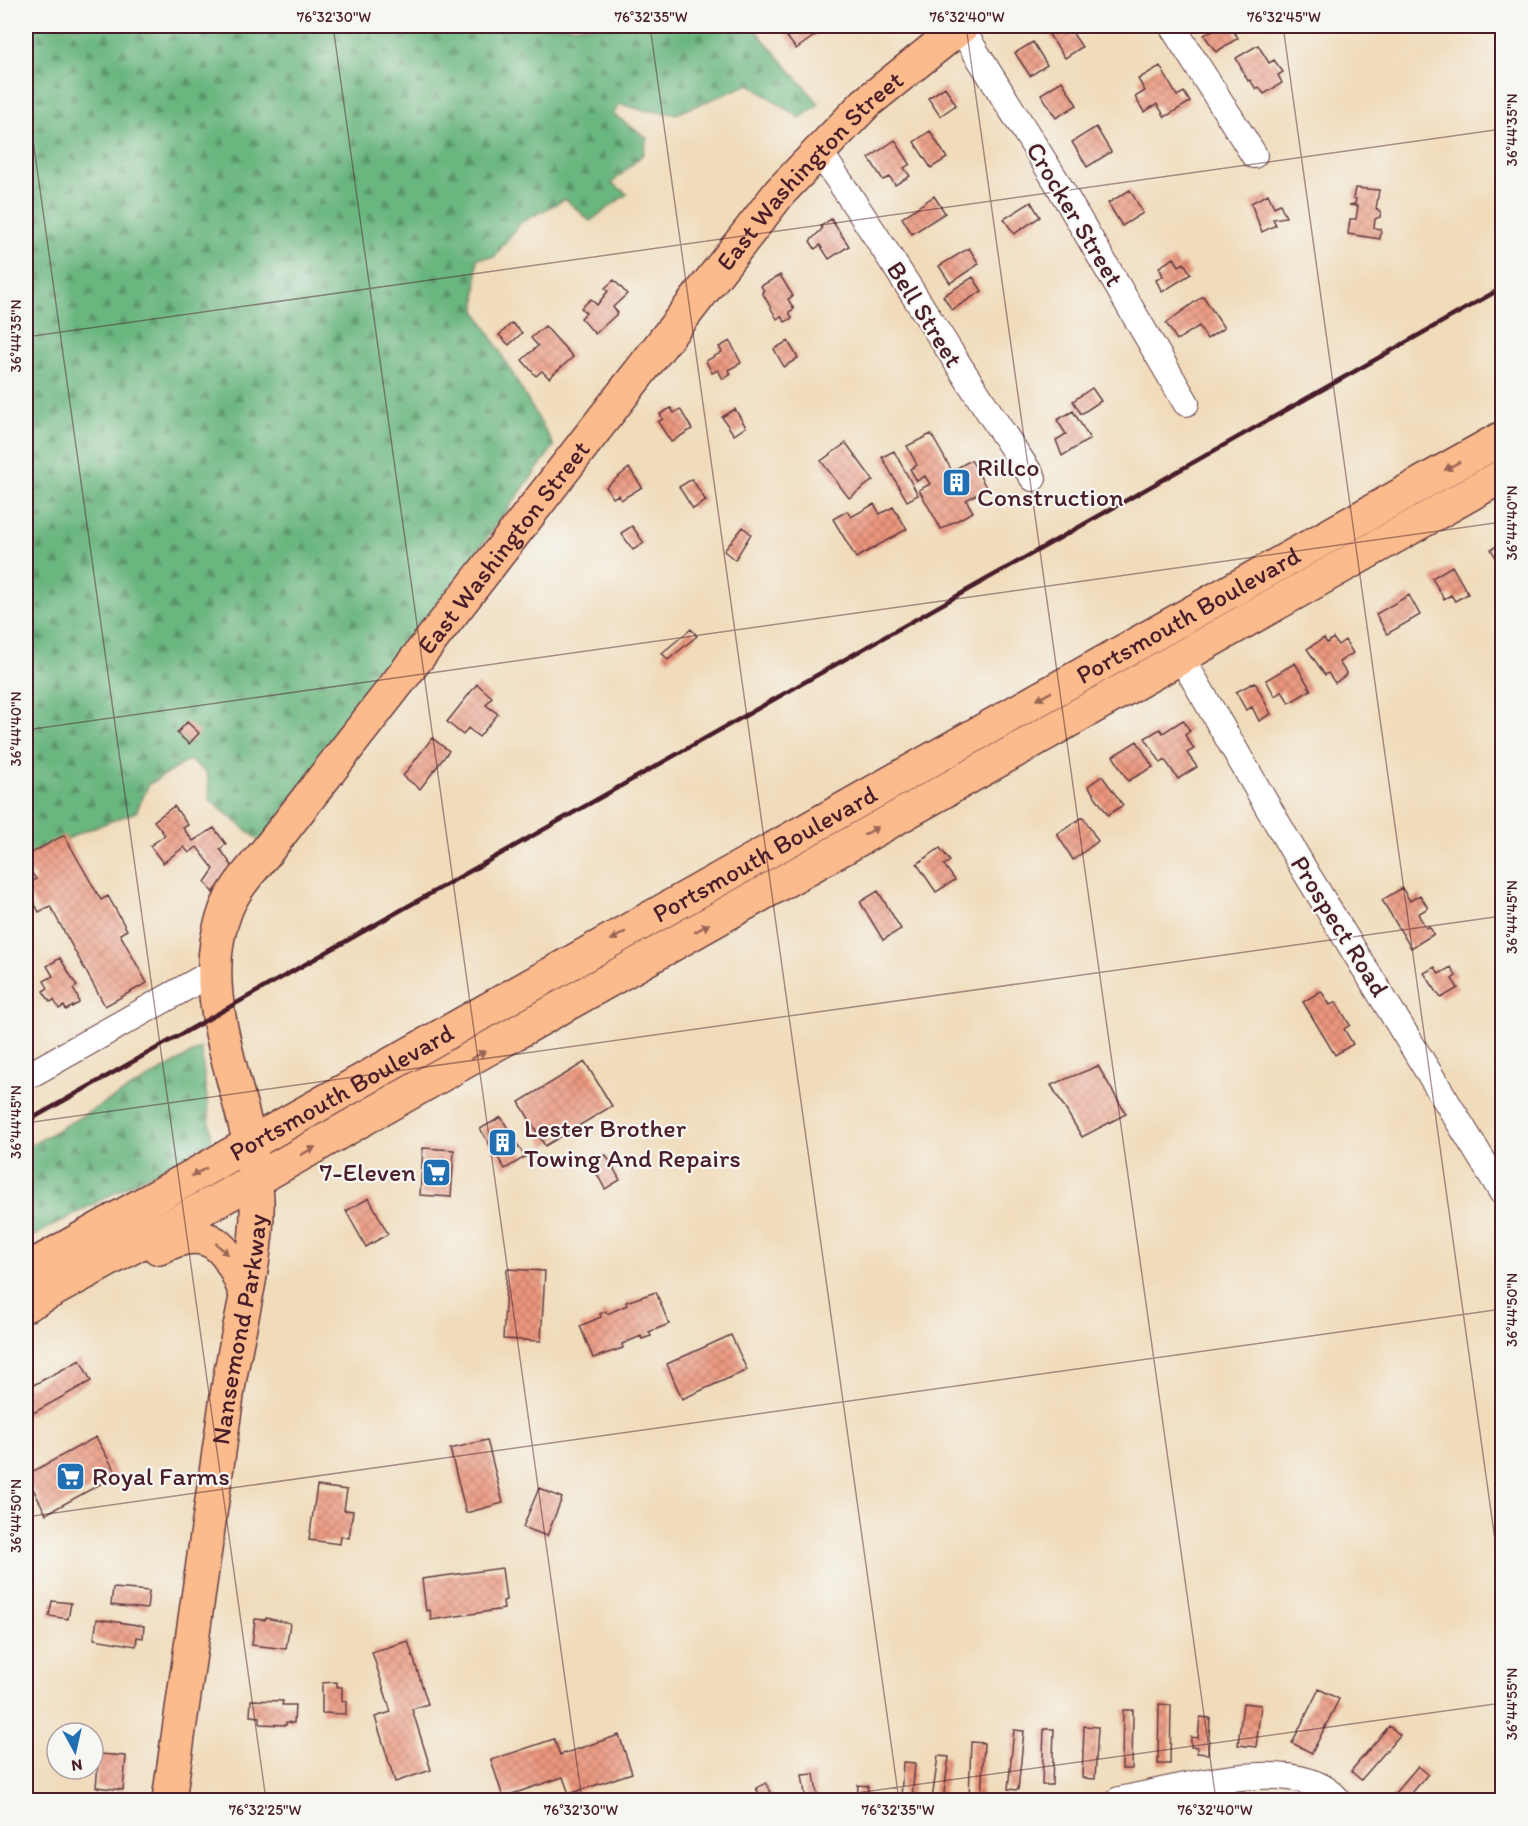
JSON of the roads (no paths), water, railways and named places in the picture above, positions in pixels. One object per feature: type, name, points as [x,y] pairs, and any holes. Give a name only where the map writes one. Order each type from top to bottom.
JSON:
[{"type":"main road","name":"East Washington Street","points":[[250,1143],[224,1034],[215,971],[218,933],[236,890],[550,491],[744,238],[818,150],[866,103],[961,26]]},
{"type":"main road","name":"Portsmouth Boulevard","points":[[26,1270],[1503,438]]},
{"type":"main road","name":"Portsmouth Boulevard","points":[[39,1298],[257,1179],[1503,476]]},
{"type":"main road","name":"Nansemond Parkway","points":[[169,1800],[228,1388],[255,1236],[257,1179],[250,1143]]},
{"type":"main road","points":[[39,1298],[125,1267],[177,1239],[189,1236],[204,1237],[226,1251],[245,1292]]},
{"type":"street","name":"Crocker Street","points":[[961,26],[1055,179],[1186,403]]},
{"type":"street","points":[[1172,26],[1254,155]]},
{"type":"street","name":"Bell Street","points":[[818,150],[866,219],[971,388],[1034,478]]},
{"type":"street","name":"Prospect Road","points":[[1173,623],[1186,654],[1305,871],[1503,1192]]},
{"type":"street","points":[[811,827],[829,855]]},
{"type":"street","points":[[26,1077],[215,971]]},
{"type":"street","points":[[1119,1800],[1262,1774],[1305,1780],[1323,1788],[1338,1800]]},
{"type":"railway","points":[[26,1122],[1502,288]]},
{"type":"place","name":"Rillco Construction","points":[[956,482]]},
{"type":"place","name":"Lester Brother Towing And Repairs","points":[[503,1143]]},
{"type":"place","name":"7-Eleven","points":[[437,1172]]},
{"type":"place","name":"Royal Farms","points":[[71,1476]]}]
